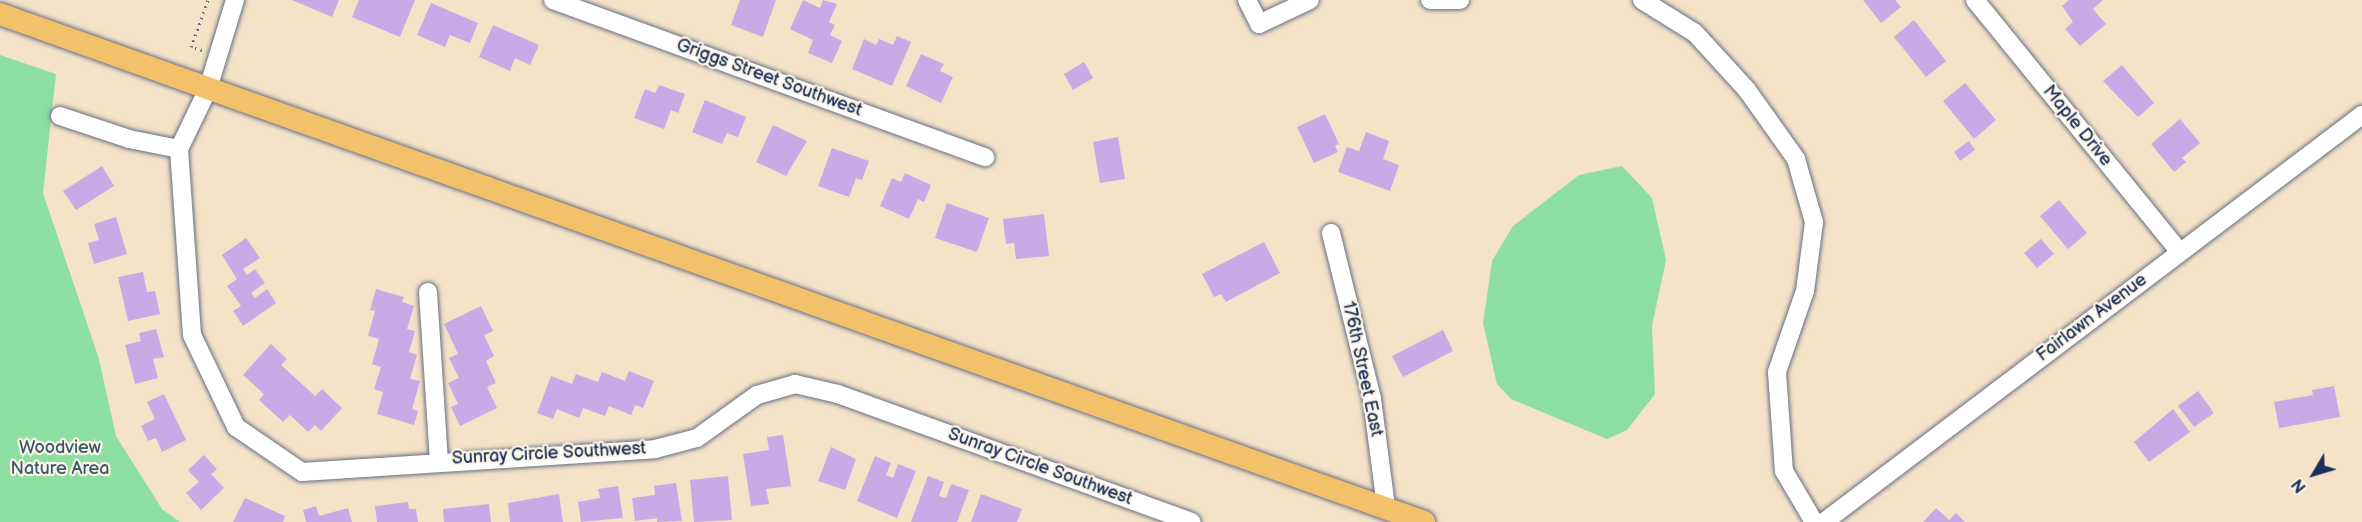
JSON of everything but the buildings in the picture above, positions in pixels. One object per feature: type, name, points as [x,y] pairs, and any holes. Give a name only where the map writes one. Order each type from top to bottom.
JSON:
[{"type":"main road","points":[[0,15],[1424,522]]},
{"type":"street","name":"Sunray Circle Southwest","points":[[235,0],[216,55],[208,89],[179,149],[192,335],[236,427],[302,472],[439,460],[655,448],[697,438],[757,394],[795,384],[837,394],[1192,522]]},
{"type":"street","name":"Griggs Street Southwest","points":[[553,0],[586,5],[985,157]]},
{"type":"street","points":[[1247,0],[1259,24],[1310,0]]},
{"type":"street","points":[[1430,0],[1460,0]]},
{"type":"street","points":[[1642,0],[1695,33],[1747,90],[1796,159],[1814,222],[1806,291],[1777,372],[1784,471],[1814,522]]},
{"type":"street","name":"Maple Drive","points":[[1975,0],[2180,252]]},
{"type":"street","name":"Fairlawn Avenue","points":[[1824,522],[2362,115]]},
{"type":"street","points":[[60,116],[129,139],[179,149]]},
{"type":"street","name":"176th Street East","points":[[1331,233],[1372,399],[1386,507]]},
{"type":"street","points":[[428,292],[439,460]]},
{"type":"path","points":[[208,0],[191,47],[216,55]]},
{"type":"green space","name":"Woodview Nature Area","points":[[0,55],[56,74],[43,193],[99,359],[116,436],[162,509],[180,522],[0,522]]},
{"type":"green space","points":[[1622,166],[1652,198],[1666,260],[1652,326],[1655,394],[1627,430],[1607,439],[1511,399],[1497,384],[1483,323],[1492,261],[1513,226],[1579,175]]}]
